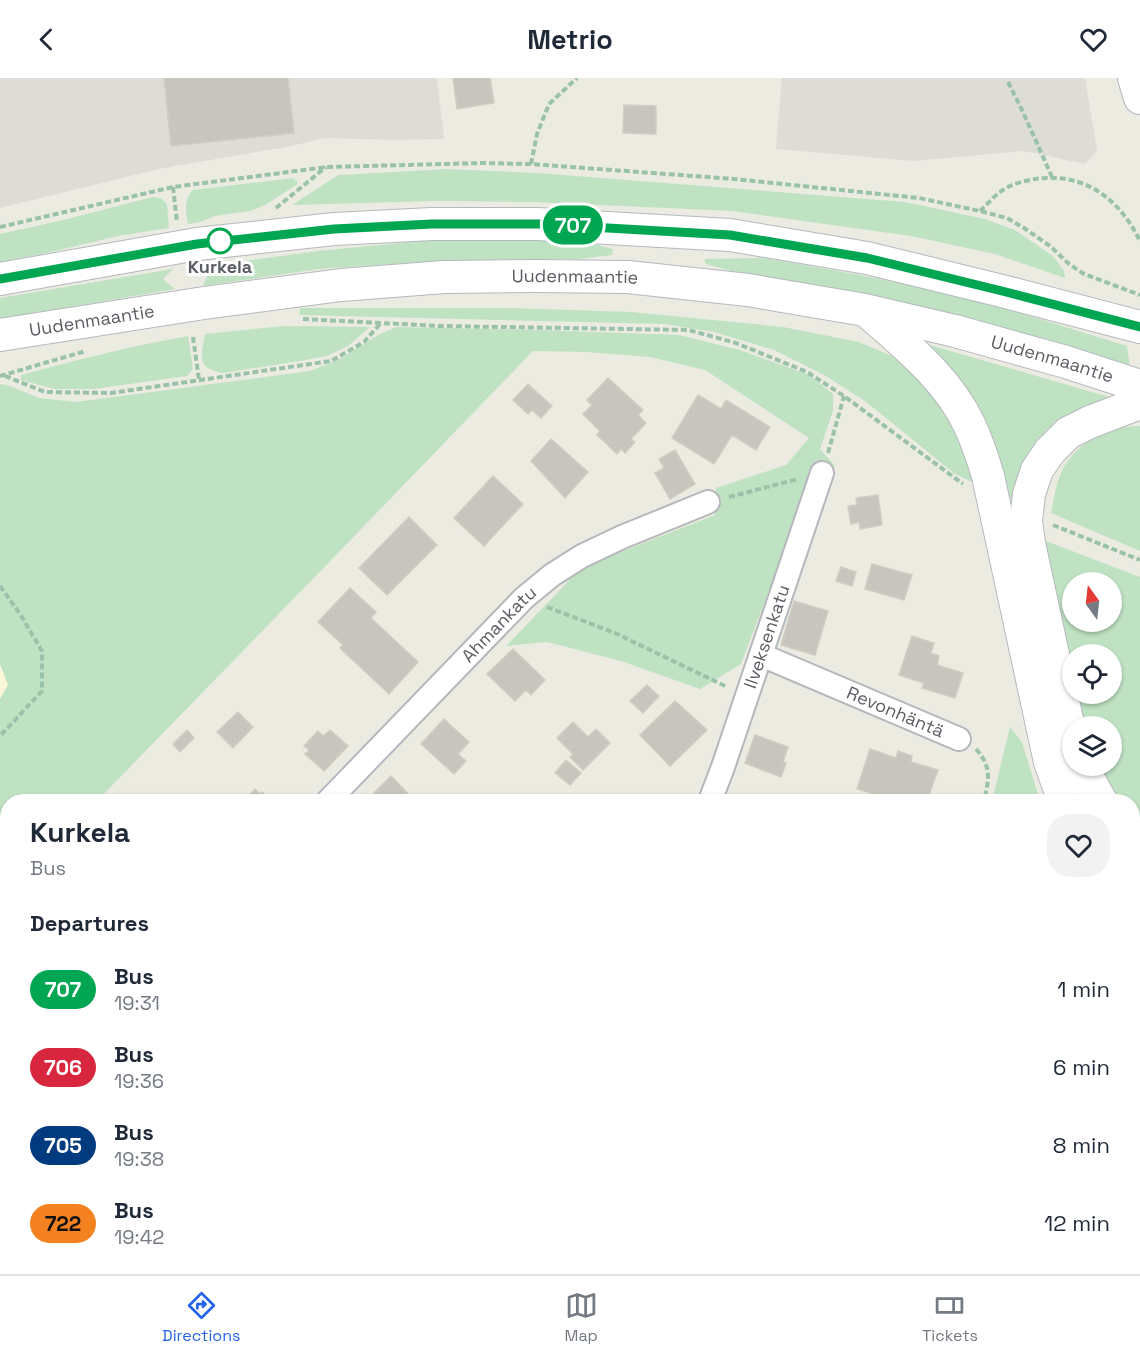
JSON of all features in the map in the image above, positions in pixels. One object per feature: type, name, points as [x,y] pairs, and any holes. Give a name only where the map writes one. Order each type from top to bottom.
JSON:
[{"type":"main road","points":[[0,279],[197,244],[334,229],[432,224],[538,224],[730,235],[867,258],[1140,327]]},
{"type":"main road","name":"Uudenmaantie","points":[[0,335],[100,318],[341,285],[444,277],[628,278],[748,290],[865,310],[955,331],[1140,386]]},
{"type":"main road","points":[[865,310],[939,378],[976,439],[988,476],[1050,762],[1061,794]]},
{"type":"main road","points":[[1066,716],[1029,543],[1026,521],[1029,494],[1037,470],[1050,451],[1068,433],[1140,403]]},
{"type":"main road","points":[[1088,776],[1097,794]]},
{"type":"street","name":"Ilveksenkatu","points":[[712,794],[822,473]]},
{"type":"street","name":"Ahmankatu","points":[[335,794],[524,598],[552,575],[582,556],[708,502]]},
{"type":"street","name":"Revonhäntä","points":[[761,655],[959,739]]},
{"type":"path","points":[[531,164],[537,134],[549,104],[577,78]]},
{"type":"path","points":[[1008,82],[1052,177]]},
{"type":"path","points":[[0,227],[173,187],[327,166],[483,162],[531,164],[734,179],[908,197],[980,211],[1007,218],[1024,228],[1084,274],[1140,295]]},
{"type":"path","points":[[273,210],[327,166]]},
{"type":"path","points":[[980,211],[1001,191],[1014,184],[1052,177],[1068,179],[1095,189],[1114,205],[1133,227],[1140,241]]},
{"type":"path","points":[[173,187],[177,223]]},
{"type":"path","points":[[295,319],[452,326],[689,330],[736,343],[807,372],[844,396],[970,490]]},
{"type":"path","points":[[2,376],[45,392],[111,393],[331,361],[364,342],[382,323]]},
{"type":"path","points":[[193,337],[199,380]]},
{"type":"path","points":[[2,376],[94,349]]},
{"type":"path","points":[[708,502],[822,473],[844,396]]},
{"type":"path","points":[[1050,524],[1140,560]]},
{"type":"path","points":[[0,586],[42,651],[42,691],[0,736]]},
{"type":"path","points":[[524,598],[615,633],[747,697]]},
{"type":"path","name":"Revonhäntä","points":[[959,739],[975,747],[984,758],[989,772],[985,794]]},
{"type":"shaded area","points":[[0,78],[437,78],[444,139],[325,138],[287,147],[163,168],[0,208]]},
{"type":"shaded area","points":[[782,78],[1085,78],[1097,151],[1085,164],[1024,151],[914,161],[776,149]]},
{"type":"shaded area","points":[[0,665],[9,685],[0,699]]},
{"type":"green space","points":[[447,169],[538,173],[905,202],[985,219],[1015,230],[1053,256],[1064,271],[1065,278],[995,254],[911,236],[732,211],[532,202],[438,201],[292,205],[338,175]]},
{"type":"green space","points":[[293,178],[298,184],[265,205],[250,211],[215,216],[188,224],[186,202],[193,190]]},
{"type":"green space","points":[[153,197],[161,198],[167,204],[169,228],[118,236],[0,262],[0,234]]},
{"type":"green space","points":[[579,240],[613,249],[612,255],[579,259],[422,262],[319,269],[203,286],[207,276],[199,267],[318,251],[421,241]]},
{"type":"green space","points":[[764,258],[929,289],[1027,315],[1127,346],[1130,368],[765,280],[706,264],[704,259]]},
{"type":"green space","points":[[173,269],[163,279],[175,289],[0,319],[0,298]]},
{"type":"green space","points":[[300,308],[511,308],[632,312],[783,327],[859,342],[892,356],[918,373],[959,427],[978,485],[955,474],[865,401],[824,375],[774,350],[714,332],[664,324],[299,315]]},
{"type":"green space","points":[[283,326],[370,327],[348,346],[327,356],[223,373],[208,368],[202,360],[205,334]]},
{"type":"green space","points":[[396,327],[679,335],[740,350],[809,375],[833,394],[833,411],[820,449],[835,466],[805,496],[741,664],[700,689],[621,661],[547,642],[506,646],[582,567],[715,515],[716,488],[786,465],[809,438],[705,370],[650,357],[533,351],[104,794],[0,794],[0,699],[8,685],[0,664],[0,384],[39,398],[76,402],[310,371],[340,359],[378,335]]},
{"type":"green space","points":[[188,336],[193,369],[187,376],[94,389],[54,389],[21,380],[21,375],[62,364]]},
{"type":"green space","points":[[916,341],[1123,401],[1021,500],[1006,497]]},
{"type":"green space","points":[[1140,426],[1140,551],[1051,513],[1061,472],[1077,450],[1104,433]]},
{"type":"green space","points":[[1046,541],[1140,577],[1140,794],[1113,794],[1102,776],[1122,776],[1122,716],[1078,716],[1076,704],[1122,704],[1122,644],[1064,644],[1062,632],[1122,632],[1122,572],[1062,572],[1062,631]]},
{"type":"green space","points":[[1010,727],[1022,742],[1038,794],[994,794]]},
{"type":"building","points":[[164,78],[288,78],[294,133],[171,146]]},
{"type":"building","points":[[453,78],[490,78],[494,103],[457,109]]},
{"type":"building","points":[[624,105],[656,106],[656,134],[623,133]]},
{"type":"building","points":[[608,378],[643,410],[638,415],[646,423],[631,439],[635,442],[625,453],[621,449],[617,454],[597,435],[600,431],[583,414],[592,405],[587,400]]},
{"type":"building","points":[[528,384],[552,406],[541,418],[532,410],[528,414],[513,400]]},
{"type":"building","points":[[698,395],[721,409],[726,400],[770,427],[756,450],[732,435],[714,464],[672,438]]},
{"type":"building","points":[[551,439],[588,472],[565,498],[531,461]]},
{"type":"building","points":[[675,450],[695,484],[670,499],[655,473],[664,468],[659,459]]},
{"type":"building","points":[[493,476],[523,504],[484,546],[454,518]]},
{"type":"building","points":[[878,495],[882,525],[860,529],[859,522],[851,524],[848,506],[857,505],[856,498]]},
{"type":"building","points":[[409,517],[437,545],[387,595],[359,568]]},
{"type":"building","points":[[872,564],[912,575],[904,600],[865,589]]},
{"type":"building","points":[[841,567],[856,572],[852,586],[836,581]]},
{"type":"building","points":[[350,588],[376,612],[371,618],[418,662],[389,694],[340,648],[343,645],[318,622]]},
{"type":"building","points":[[794,601],[828,611],[815,655],[781,645]]},
{"type":"building","points":[[912,636],[934,643],[931,653],[939,656],[937,665],[963,673],[955,698],[922,688],[924,683],[899,675]]},
{"type":"building","points":[[513,649],[545,680],[531,695],[526,690],[515,701],[487,674]]},
{"type":"building","points":[[647,685],[659,696],[643,713],[630,701]]},
{"type":"building","points":[[675,701],[707,730],[670,766],[640,735]]},
{"type":"building","points":[[238,712],[253,727],[233,748],[217,732]]},
{"type":"building","points":[[444,719],[469,742],[458,754],[466,761],[454,774],[421,744]]},
{"type":"building","points":[[573,722],[588,737],[596,729],[610,743],[583,770],[570,757],[573,754],[557,738]]},
{"type":"building","points":[[187,730],[194,738],[180,752],[173,744]]},
{"type":"building","points":[[330,730],[348,746],[324,771],[305,754],[309,750],[304,746],[318,731],[323,736]]},
{"type":"building","points":[[755,735],[788,747],[781,777],[745,763]]},
{"type":"building","points":[[870,749],[896,758],[898,751],[912,756],[911,762],[938,770],[929,794],[873,794],[857,789]]},
{"type":"building","points":[[566,760],[581,773],[570,785],[555,773]]},
{"type":"building","points":[[391,776],[408,794],[373,794]]},
{"type":"building","points":[[255,789],[260,794],[250,794]]},
{"type":"bus line","name":"707","points":[[0,279],[197,244],[334,229],[432,224],[538,224],[730,235],[867,258],[1140,327]]},
{"type":"place","name":"Kurkela","points":[[220,241]]}]
